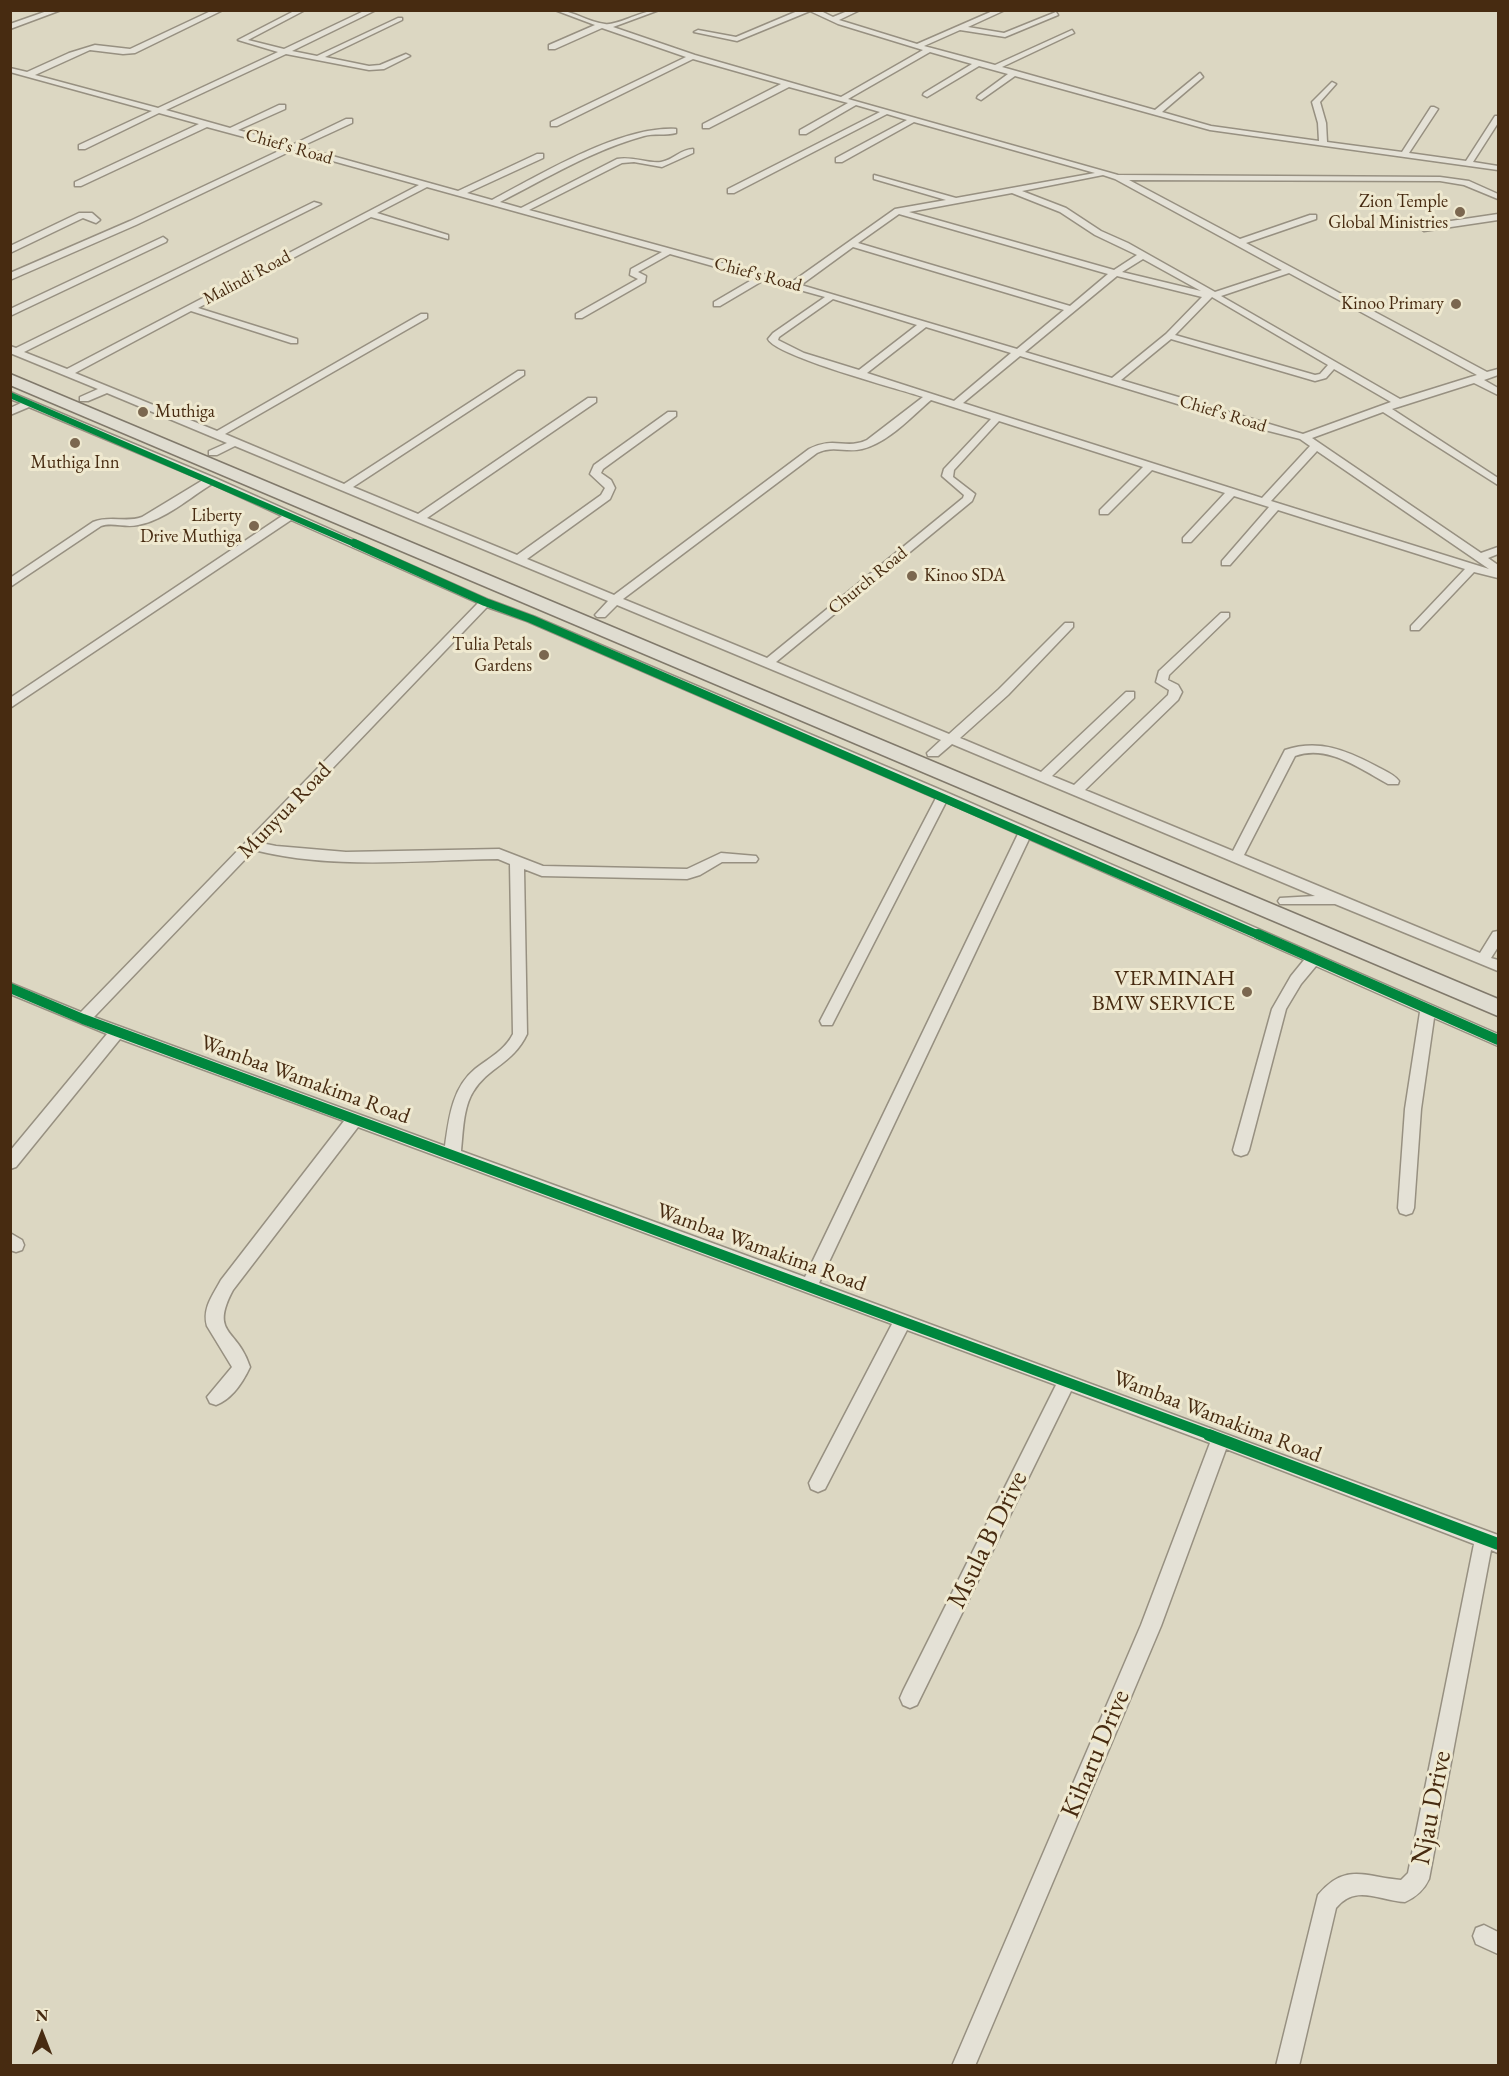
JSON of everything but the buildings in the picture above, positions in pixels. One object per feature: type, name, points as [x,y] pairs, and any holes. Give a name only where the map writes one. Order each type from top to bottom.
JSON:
[{"type":"highway","points":[[12,356],[72,406],[215,444],[601,615],[1498,990]]},
{"type":"highway","points":[[10,379],[1498,1008]]},
{"type":"street","points":[[10,27],[58,10]]},
{"type":"street","points":[[28,75],[89,48],[132,51],[220,10]]},
{"type":"street","points":[[302,10],[242,40],[287,52],[375,68],[406,56]]},
{"type":"street","points":[[82,147],[373,10]]},
{"type":"street","points":[[558,10],[692,57],[911,121],[1118,177],[1440,178],[1466,183],[1498,197]]},
{"type":"street","points":[[552,47],[604,26],[656,10]]},
{"type":"street","points":[[832,20],[857,10]]},
{"type":"street","points":[[917,46],[1002,10]]},
{"type":"street","points":[[698,32],[737,39],[813,11],[832,20],[917,46],[1210,128],[1498,168]]},
{"type":"street","points":[[960,28],[1005,35],[1056,14]]},
{"type":"street","points":[[316,58],[400,19]]},
{"type":"street","points":[[995,68],[1072,32]]},
{"type":"street","points":[[840,100],[929,49]]},
{"type":"street","points":[[554,124],[692,57]]},
{"type":"street","points":[[927,95],[978,63]]},
{"type":"street","name":"Chief's Road","points":[[10,70],[794,285],[1019,351],[1257,425],[1304,437]]},
{"type":"street","points":[[981,98],[1014,73]]},
{"type":"street","points":[[1157,113],[1200,75]]},
{"type":"street","points":[[1323,144],[1321,118],[1316,102],[1332,84]]},
{"type":"street","points":[[730,117],[788,85]]},
{"type":"street","points":[[706,126],[788,85]]},
{"type":"street","points":[[803,132],[853,104]]},
{"type":"street","points":[[232,130],[282,107]]},
{"type":"street","points":[[1404,155],[1434,109]]},
{"type":"street","points":[[731,191],[884,113]]},
{"type":"street","points":[[1468,164],[1498,118]]},
{"type":"street","points":[[10,277],[349,121]]},
{"type":"street","points":[[839,160],[911,121]]},
{"type":"street","points":[[78,184],[208,123]]},
{"type":"street","points":[[492,203],[564,167],[642,133],[662,135],[673,131]]},
{"type":"street","points":[[521,211],[620,161],[662,165],[690,152]]},
{"type":"street","points":[[458,194],[540,156]]},
{"type":"street","points":[[794,285],[898,211],[1105,174]]},
{"type":"street","points":[[877,177],[955,200]]},
{"type":"street","points":[[1118,177],[1482,378],[1498,392]]},
{"type":"street","name":"Malindi Road","points":[[69,372],[425,185]]},
{"type":"street","points":[[1012,190],[1063,210],[1098,233],[1143,255],[1399,403]]},
{"type":"street","points":[[12,356],[317,204]]},
{"type":"street","points":[[898,211],[1115,273],[1214,297]]},
{"type":"street","points":[[370,214],[446,237]]},
{"type":"street","points":[[10,250],[82,215],[89,215],[96,220]]},
{"type":"street","points":[[1238,243],[1314,217]]},
{"type":"street","points":[[1424,228],[1498,217]]},
{"type":"street","points":[[10,313],[163,240]]},
{"type":"street","points":[[851,244],[1071,309]]},
{"type":"street","points":[[579,316],[642,280],[643,278],[633,273],[634,271],[670,251]]},
{"type":"street","points":[[957,403],[1115,273],[1143,255]]},
{"type":"street","points":[[1114,381],[1214,297],[1290,270]]},
{"type":"street","points":[[717,304],[763,277]]},
{"type":"street","points":[[832,296],[773,339],[774,342],[801,354],[860,374],[1472,568],[1498,573]]},
{"type":"street","points":[[190,308],[294,341]]},
{"type":"street","points":[[215,444],[424,316]]},
{"type":"street","points":[[860,374],[924,324]]},
{"type":"street","points":[[1168,336],[1315,378],[1323,376],[1334,364]]},
{"type":"street","points":[[12,356],[69,372],[107,388],[215,444],[236,442],[1498,966]]},
{"type":"street","points":[[1304,437],[1384,408],[1498,372]]},
{"type":"street","points":[[345,488],[521,373]]},
{"type":"street","points":[[72,406],[107,388]]},
{"type":"street","points":[[10,395],[29,403],[72,406],[211,480],[368,550],[943,796],[1498,1040]]},
{"type":"street","points":[[601,615],[616,599],[822,445],[837,443],[860,447],[869,443],[931,395]]},
{"type":"street","points":[[420,518],[592,400]]},
{"type":"street","points":[[10,412],[29,403]]},
{"type":"street","points":[[1384,408],[1498,482]]},
{"type":"street","points":[[518,560],[606,497],[610,488],[607,482],[595,474],[597,467],[672,414]]},
{"type":"street","name":"Church Road","points":[[768,663],[968,499],[970,494],[967,490],[950,482],[947,476],[949,469],[998,417]]},
{"type":"street","points":[[1304,437],[1480,558],[1498,573]]},
{"type":"street","points":[[215,444],[236,442]]},
{"type":"street","points":[[1264,502],[1316,446]]},
{"type":"street","points":[[1104,512],[1150,466]]},
{"type":"street","points":[[10,584],[97,524],[113,519],[130,522],[143,520],[211,480]]},
{"type":"street","points":[[1187,540],[1232,492]]},
{"type":"street","points":[[1226,563],[1276,506]]},
{"type":"street","points":[[10,704],[291,515]]},
{"type":"street","points":[[368,550],[388,538]]},
{"type":"street","points":[[1480,558],[1498,550]]},
{"type":"street","points":[[1415,628],[1472,568]]},
{"type":"street","name":"Munyua Road","points":[[83,1019],[485,602]]},
{"type":"street","points":[[531,619],[547,606]]},
{"type":"street","points":[[1076,791],[1174,697],[1176,692],[1174,688],[1162,682],[1163,674],[1225,615]]},
{"type":"street","points":[[933,753],[1031,665],[1069,625]]},
{"type":"street","points":[[594,646],[610,633]]},
{"type":"street","points":[[1043,777],[1130,695]]},
{"type":"street","points":[[1236,857],[1290,753],[1299,748],[1311,746],[1328,750],[1393,781]]},
{"type":"street","points":[[827,1021],[943,796]]},
{"type":"street","points":[[809,1286],[1025,833]]},
{"type":"street","points":[[253,845],[276,851],[346,857],[499,854],[542,871],[670,875],[696,873],[716,859],[751,859]]},
{"type":"street","points":[[452,1156],[464,1094],[476,1078],[516,1045],[520,1034],[517,862]]},
{"type":"street","points":[[1285,901],[1339,900]]},
{"type":"street","points":[[1483,959],[1498,936]]},
{"type":"street","points":[[1241,1150],[1279,1009],[1296,980],[1313,960]]},
{"type":"street","name":"Wambaa Wamakima Road","points":[[10,988],[83,1019],[1067,1381],[1491,1542]]},
{"type":"street","points":[[1406,1208],[1413,1110],[1428,1011]]},
{"type":"street","points":[[10,1163],[118,1031]]},
{"type":"street","points":[[216,1398],[236,1377],[241,1367],[236,1352],[216,1324],[213,1313],[227,1286],[355,1119]]},
{"type":"street","points":[[818,1484],[903,1321]]},
{"type":"street","name":"Msula B Drive","points":[[910,1698],[1067,1381]]},
{"type":"street","name":"Kiharu Drive","points":[[963,2066],[1151,1626],[1221,1439]]},
{"type":"street","name":"Njau Drive","points":[[1287,2066],[1326,1903],[1336,1889],[1351,1882],[1391,1891],[1405,1891],[1418,1879],[1491,1542]]},
{"type":"cycle path","points":[[10,395],[211,480],[485,602],[531,619],[943,796],[1498,1040]]},
{"type":"cycle path","points":[[10,988],[83,1019],[1067,1381],[1498,1544]]},
{"type":"place","name":"Zion Temple Global Ministries","points":[[1460,212]]},
{"type":"place","name":"Kinoo Primary","points":[[1456,304]]},
{"type":"place","name":"Muthiga","points":[[143,412]]},
{"type":"place","name":"Muthiga Inn","points":[[75,443]]},
{"type":"place","name":"Liberty Drive Muthiga","points":[[254,526]]},
{"type":"place","name":"Kinoo SDA","points":[[912,576]]},
{"type":"place","name":"Tulia Petals Gardens","points":[[544,655]]},
{"type":"place","name":"VERMINAH BMW SERVICE","points":[[1247,992]]}]
